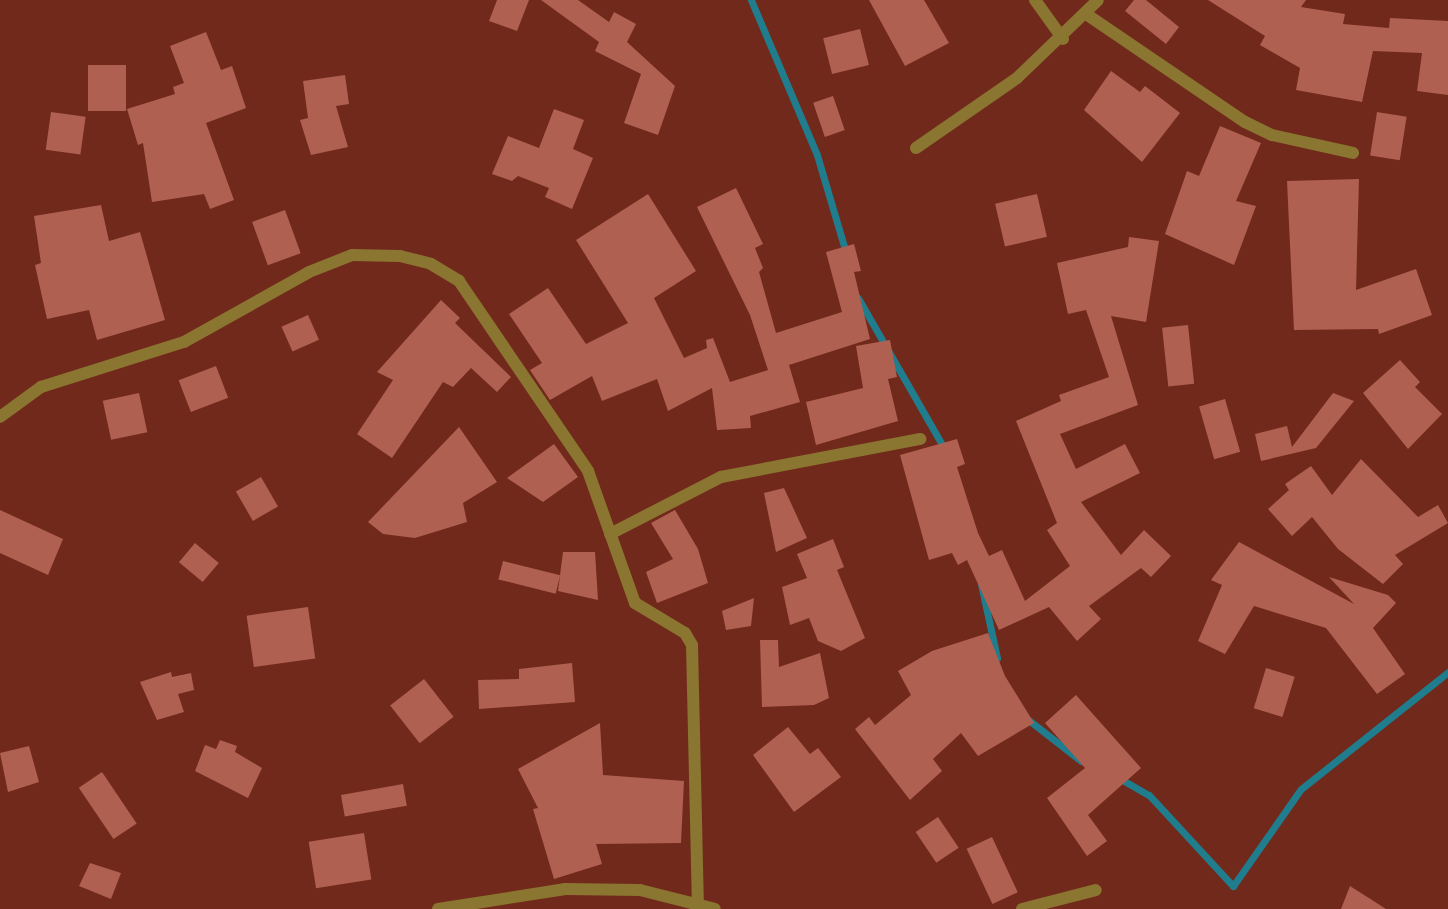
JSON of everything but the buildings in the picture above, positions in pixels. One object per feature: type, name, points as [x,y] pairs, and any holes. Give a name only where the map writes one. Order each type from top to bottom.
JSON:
[{"type":"street","points":[[1035,0],[1063,39]]},
{"type":"street","points":[[916,148],[1063,39],[1098,0]]},
{"type":"street","points":[[1086,14],[1245,122],[1272,135],[1353,153]]},
{"type":"street","points":[[0,417],[41,387],[184,342],[309,273],[352,255],[400,256],[431,264],[459,281],[479,304],[588,471],[635,603],[680,628],[692,645],[699,902]]},
{"type":"street","points":[[610,534],[721,477],[920,439]]},
{"type":"street","points":[[438,909],[565,889],[640,890],[699,902],[715,909]]},
{"type":"street","points":[[1022,909],[1096,890]]},
{"type":"waterway","points":[[751,0],[817,155],[847,256]]},
{"type":"waterway","points":[[858,298],[945,450]]},
{"type":"waterway","points":[[981,584],[997,658]]},
{"type":"waterway","points":[[1119,778],[1149,795],[1233,886],[1301,789],[1448,672]]},
{"type":"waterway","points":[[1026,718],[1081,761]]}]
